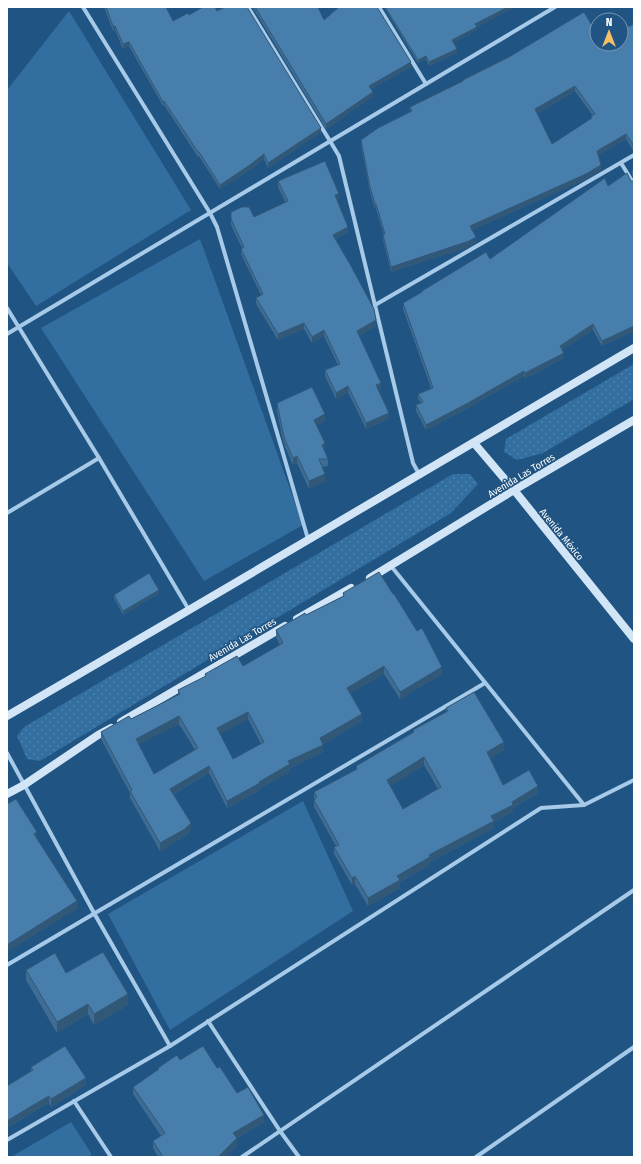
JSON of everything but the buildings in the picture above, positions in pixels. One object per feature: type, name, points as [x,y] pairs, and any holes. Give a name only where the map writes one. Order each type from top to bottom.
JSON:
[{"type":"street","points":[[83,7],[210,213],[217,227],[308,540]]},
{"type":"street","points":[[248,7],[339,156],[413,463],[420,475]]},
{"type":"street","points":[[379,7],[426,84]]},
{"type":"street","points":[[7,334],[555,7]]},
{"type":"street","points":[[375,305],[634,155]]},
{"type":"street","points":[[621,162],[634,184]]},
{"type":"street","points":[[7,308],[99,458],[189,610]]},
{"type":"street","points":[[7,716],[420,475],[634,348]]},
{"type":"street","name":"Avenida Las Torres","points":[[7,794],[24,785],[98,735],[273,632],[391,566],[514,490],[634,420]]},
{"type":"street","name":"Avenida México","points":[[474,443],[514,490],[634,639]]},
{"type":"street","points":[[7,513],[99,458]]},
{"type":"street","points":[[391,566],[584,805]]},
{"type":"street","points":[[7,965],[485,683]]},
{"type":"street","points":[[7,753],[94,913],[170,1046]]},
{"type":"street","points":[[7,1140],[170,1046],[541,808],[584,805],[634,780]]},
{"type":"street","points":[[242,1157],[634,890]]},
{"type":"street","points":[[208,1021],[280,1131],[299,1157]]},
{"type":"street","points":[[476,1157],[634,1047]]},
{"type":"street","points":[[74,1102],[111,1157]]},
{"type":"shaded area","points":[[69,11],[191,210],[36,306],[7,263],[7,90]]},
{"type":"shaded area","points":[[200,239],[303,525],[204,581],[41,328]]},
{"type":"shaded area","points":[[634,364],[634,399],[543,453],[517,460],[504,452],[506,439]]},
{"type":"shaded area","points":[[453,474],[470,474],[478,484],[451,513],[40,761],[27,759],[17,736],[24,727]]},
{"type":"shaded area","points":[[303,801],[353,911],[170,1030],[108,914]]},
{"type":"shaded area","points":[[71,1122],[91,1153],[91,1157],[11,1157]]}]
